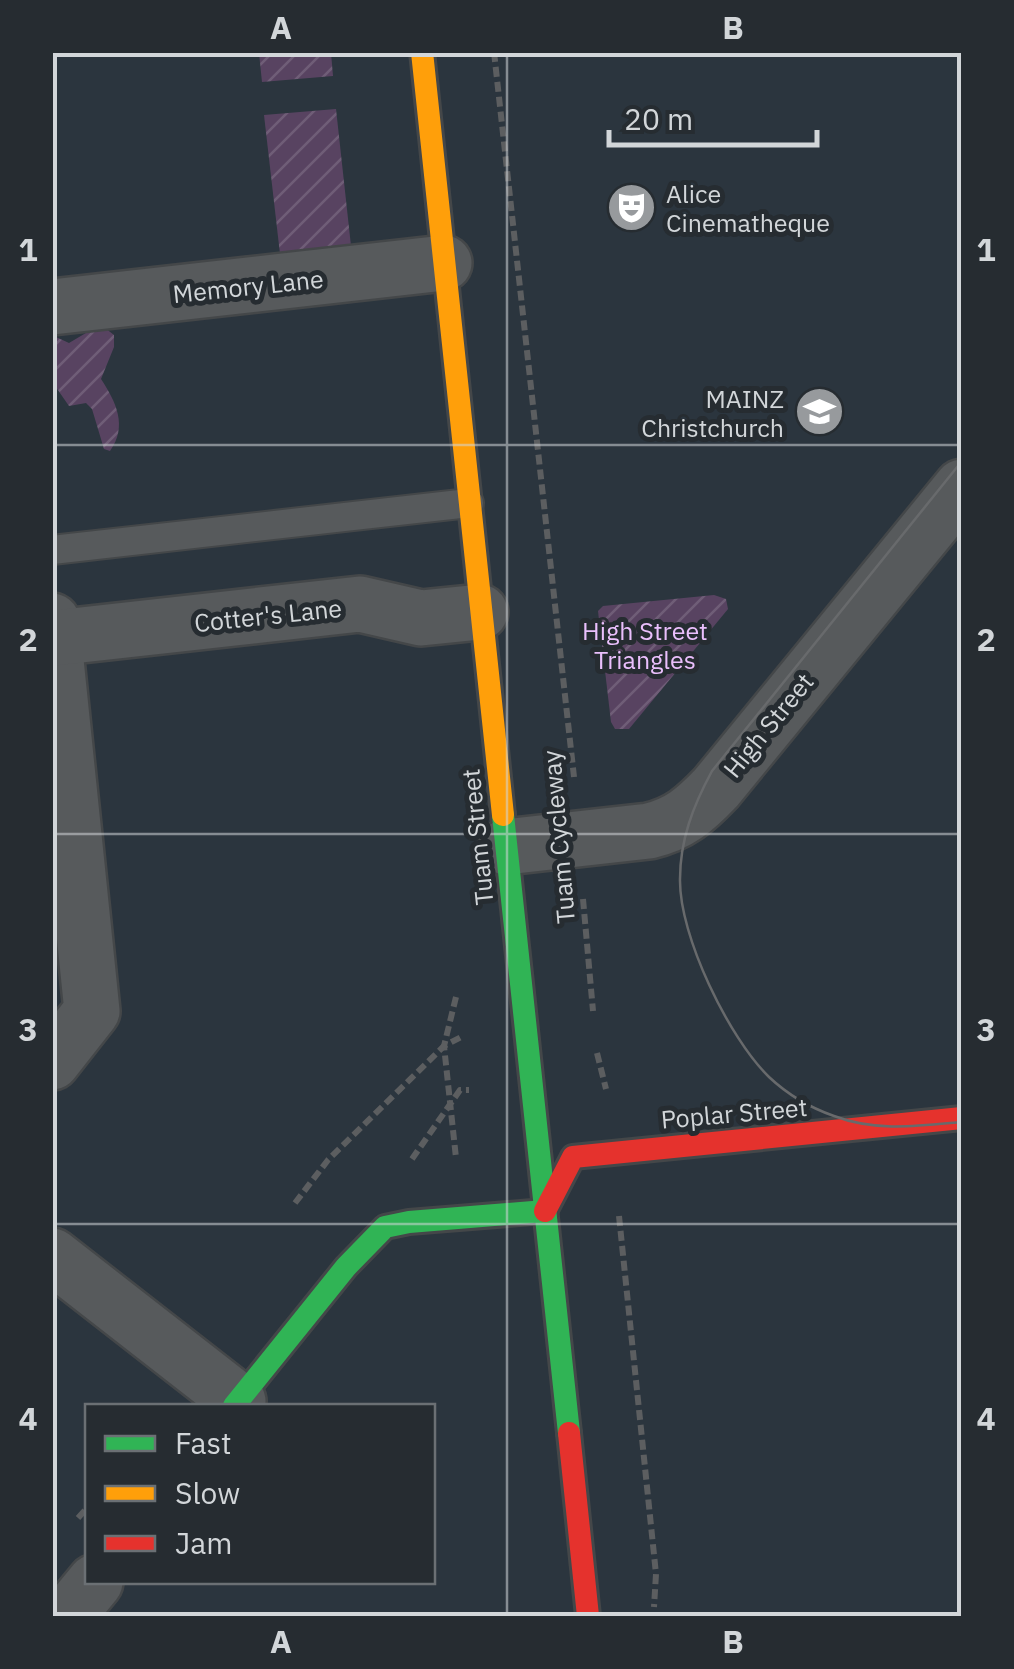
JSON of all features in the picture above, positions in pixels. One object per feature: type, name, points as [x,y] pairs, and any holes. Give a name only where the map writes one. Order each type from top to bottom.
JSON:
[{"type":"main road","name":"Tuam Street","points":[[422,52],[588,1616]]},
{"type":"main road","name":"Poplar Street","points":[[544,1211],[574,1156],[962,1118]]},
{"type":"main road","points":[[236,1404],[346,1267],[385,1228],[408,1222],[544,1211]]},
{"type":"street","name":"Memory Lane","points":[[52,307],[444,263]]},
{"type":"street","name":"High Street","points":[[506,846],[671,826],[692,813],[962,487]]},
{"type":"street","name":"Cotter's Lane","points":[[53,630],[360,604],[421,618],[480,612]]},
{"type":"street","points":[[52,1062],[92,1011],[53,630]]},
{"type":"street","points":[[52,1256],[236,1404]]},
{"type":"street","points":[[67,1616],[93,1584]]},
{"type":"lane","points":[[52,550],[469,503]]},
{"type":"path","name":"Tuam Cycleway","points":[[494,52],[582,839],[582,886],[594,1022]]},
{"type":"path","points":[[456,996],[444,1046],[457,1170]]},
{"type":"path","points":[[295,1204],[328,1160],[444,1046],[476,1029]]},
{"type":"path","points":[[596,1046],[604,1076],[656,1574],[652,1616]]},
{"type":"path","points":[[407,1166],[460,1090],[479,1088]]},
{"type":"shaded area","points":[[52,53],[961,53],[961,1616],[53,1616]]},
{"type":"green space","points":[[259,53],[331,53],[333,76],[262,82]]},
{"type":"green space","points":[[336,109],[351,246],[280,254],[264,115]]},
{"type":"green space","points":[[105,328],[114,335],[114,347],[101,379],[115,405],[119,423],[110,451],[104,449],[92,409],[86,403],[69,406],[53,383],[53,339],[69,343],[91,330]]},
{"type":"green space","name":"High Street Triangles","points":[[714,595],[726,599],[728,609],[629,729],[615,729],[598,611],[603,606]]},
{"type":"tram line","points":[[962,461],[712,771],[689,824],[680,879],[688,928],[709,985],[738,1038],[769,1077],[808,1105],[850,1121],[897,1126],[962,1122]]},
{"type":"traffic: fast","points":[[503,815],[569,1433]]},
{"type":"traffic: fast","points":[[236,1404],[346,1267],[385,1227],[545,1211]]},
{"type":"traffic: slow","points":[[422,52],[503,815]]},
{"type":"traffic: jam","points":[[545,1211],[573,1157],[962,1118]]},
{"type":"traffic: jam","points":[[569,1433],[588,1616]]},
{"type":"place","name":"Alice Cinematheque","points":[[631,207]]},
{"type":"place","name":"MAINZ Christchurch","points":[[819,412]]}]
